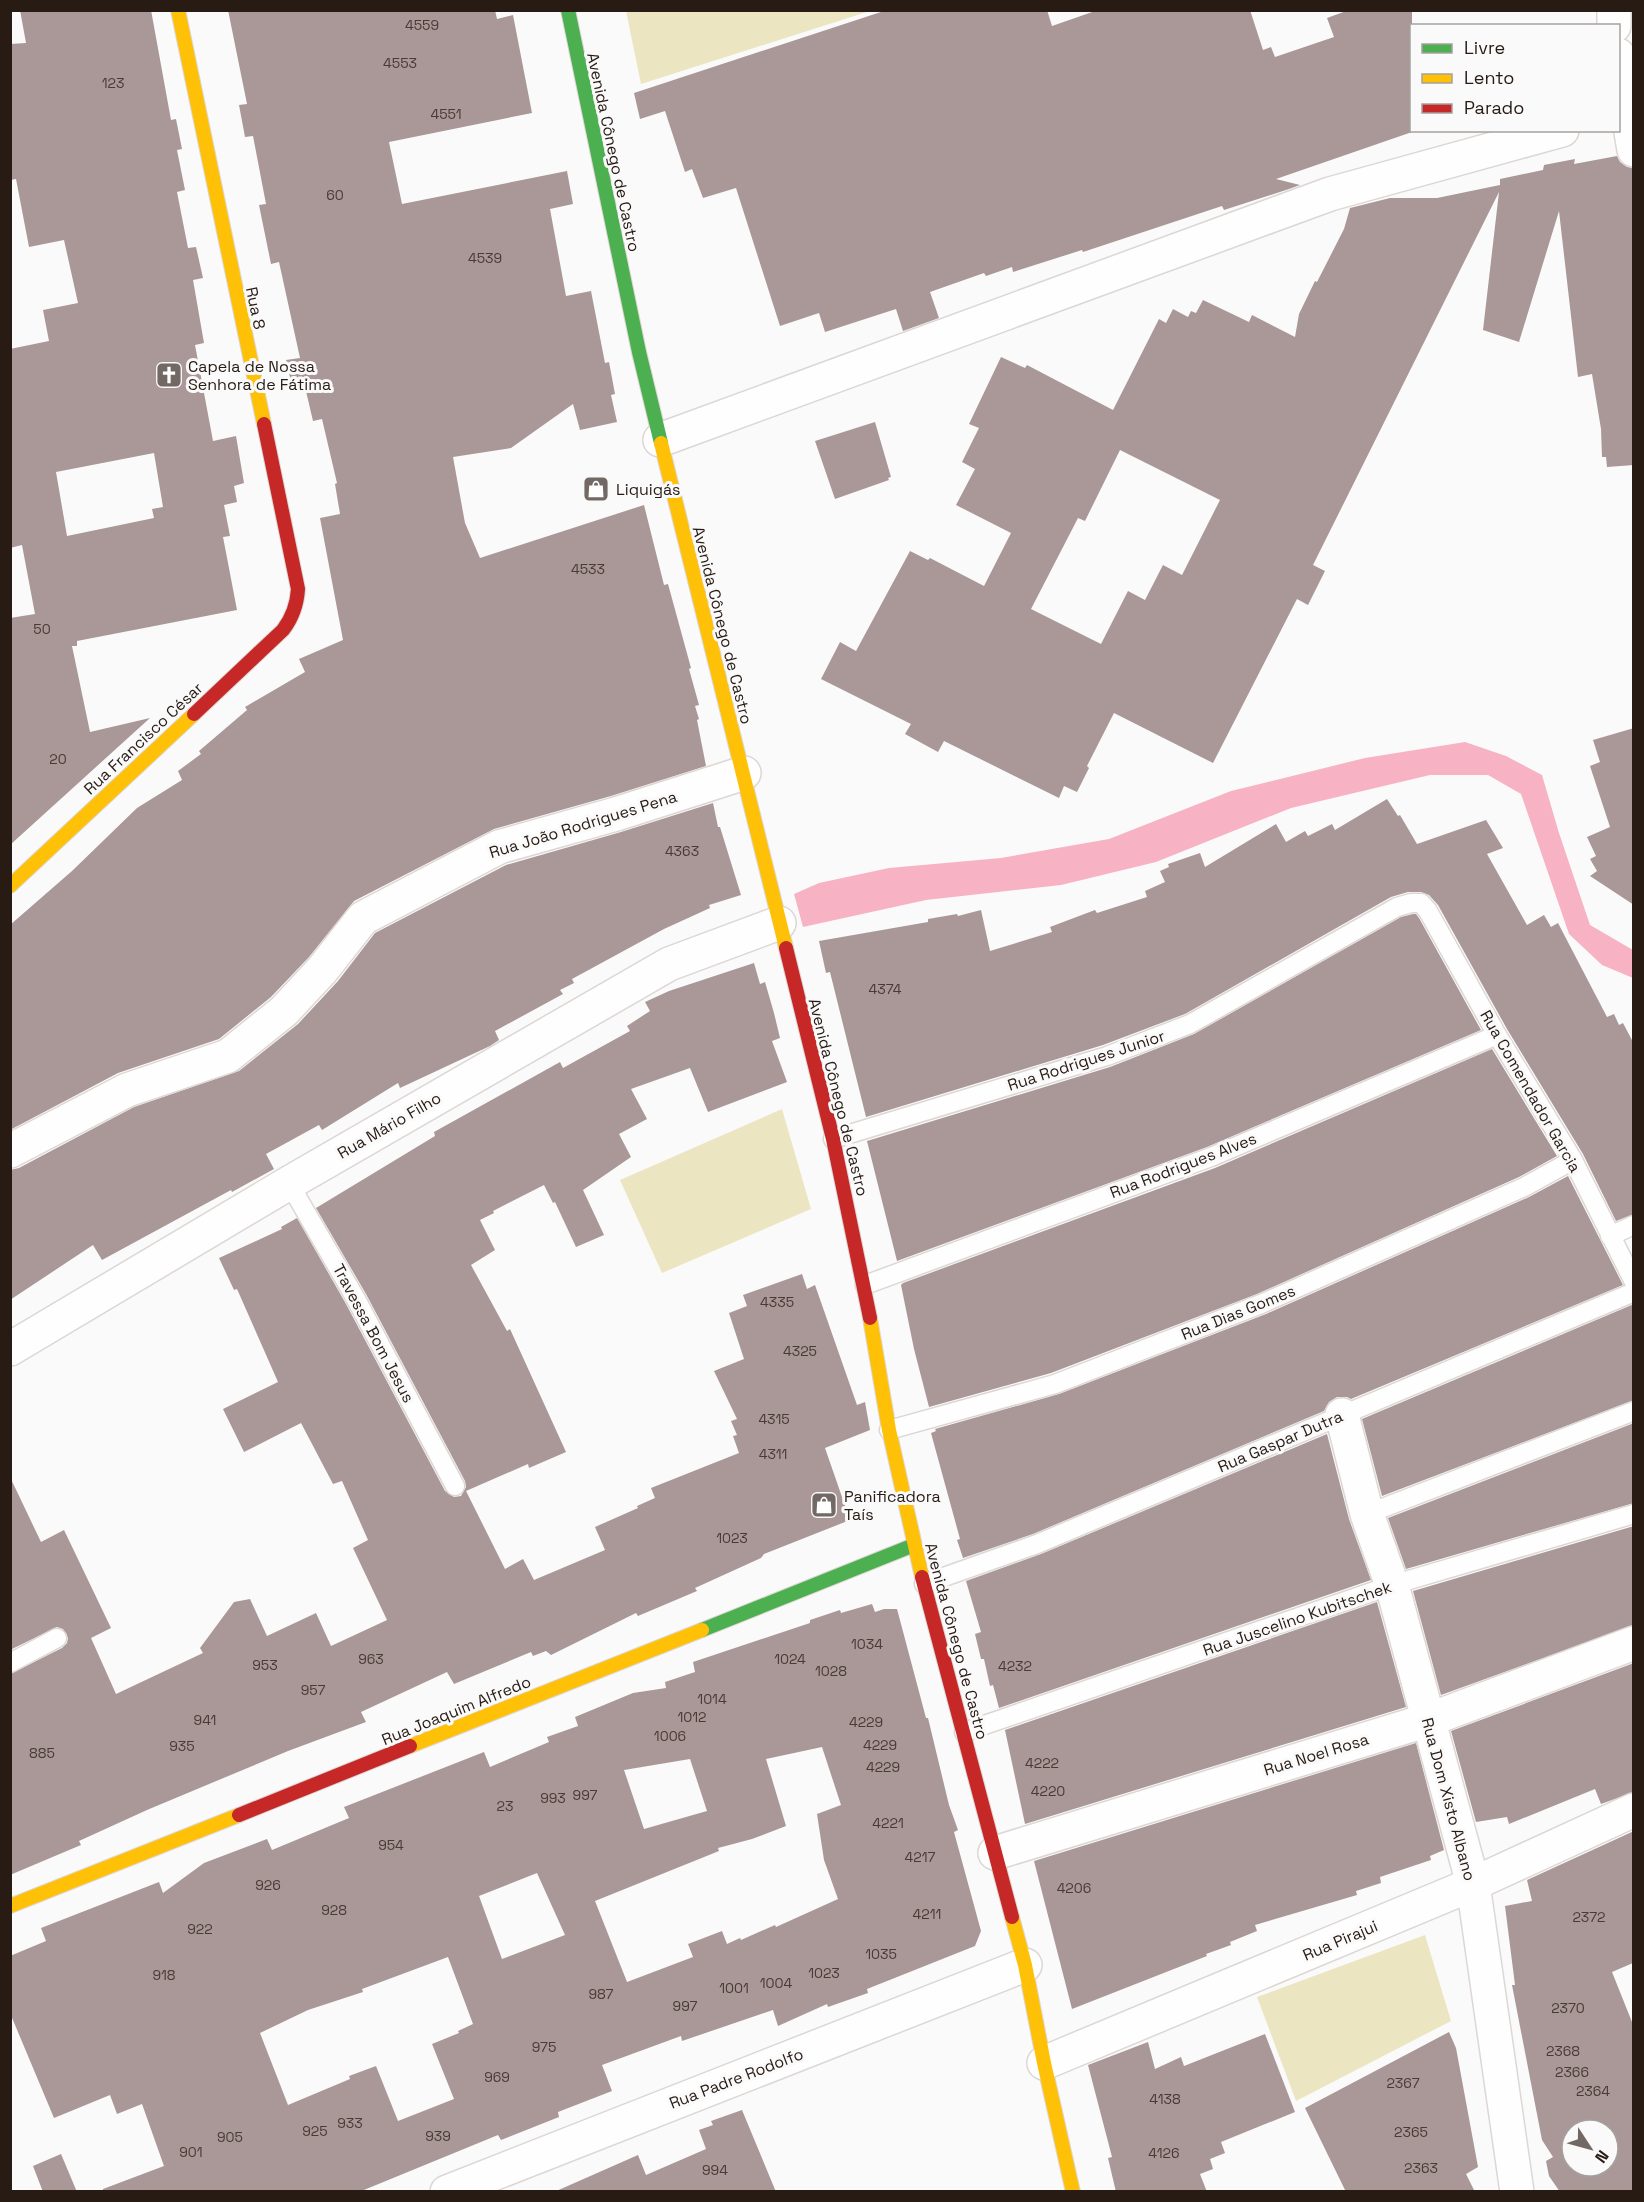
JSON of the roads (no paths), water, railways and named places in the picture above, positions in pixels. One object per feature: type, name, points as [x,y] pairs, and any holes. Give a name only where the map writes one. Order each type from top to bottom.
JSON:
[{"type":"main road","name":"Rua 8","points":[[178,10],[297,589],[295,612]]},
{"type":"main road","name":"Avenida Cônego de Castro","points":[[568,10],[639,352],[834,1139],[865,1285],[889,1430],[914,1545],[1025,1965],[1073,2192]]},
{"type":"main road","name":"Rua Francisco César","points":[[10,886],[278,634],[295,612]]},
{"type":"main road","name":"Rua Joaquim Alfredo","points":[[10,1906],[914,1545]]},
{"type":"street","points":[[1620,79],[1623,114],[1634,150]]},
{"type":"street","points":[[660,440],[1330,194],[1555,132]]},
{"type":"street","name":"Rua João Rodrigues Pena","points":[[10,1151],[127,1090],[228,1056],[284,1011],[323,969],[363,918],[499,847],[616,814],[744,773]]},
{"type":"street","name":"Rua Mário Filho","points":[[10,1349],[290,1183],[669,964],[779,922]]},
{"type":"street","name":"Rua Dom Xisto Albano","points":[[1342,1415],[1367,1514],[1392,1585],[1473,1884],[1517,2192]]},
{"type":"street","name":"Rua Noel Rosa","points":[[995,1853],[1428,1720],[1634,1643]]},
{"type":"street","name":"Rua Pirajui","points":[[1044,2063],[1473,1884],[1634,1810]]},
{"type":"street","name":"Rua Padre Rodolfo","points":[[447,2192],[1025,1965]]},
{"type":"lane","name":"Rua Comendador Garcia","points":[[1421,903],[1428,911],[1497,1035],[1573,1160],[1634,1282]]},
{"type":"lane","name":"Rua Rodrigues Junior","points":[[834,1139],[1107,1056],[1190,1024],[1397,907],[1421,903]]},
{"type":"lane","name":"Rua Rodrigues Alves","points":[[865,1285],[1211,1156],[1497,1035]]},
{"type":"lane","name":"Rua Dias Gomes","points":[[889,1430],[1055,1384],[1261,1304],[1524,1187],[1573,1160]]},
{"type":"lane","name":"Travessa Bom Jesus","points":[[290,1183],[356,1299],[455,1486]]},
{"type":"lane","points":[[1610,1236],[1634,1225]]},
{"type":"lane","name":"Rua Gaspar Dutra","points":[[924,1584],[1037,1544],[1634,1292]]},
{"type":"lane","points":[[1367,1514],[1634,1411]]},
{"type":"lane","name":"Rua Juscelino Kubitschek","points":[[964,1732],[1392,1585],[1634,1514]]},
{"type":"lane","points":[[10,1663],[57,1638]]},
{"type":"place","name":"Capela de Nossa Senhora de Fátima","points":[[169,375]]},
{"type":"place","name":"Liquigás","points":[[596,489]]},
{"type":"place","name":"Panificadora Taís","points":[[824,1505]]}]
